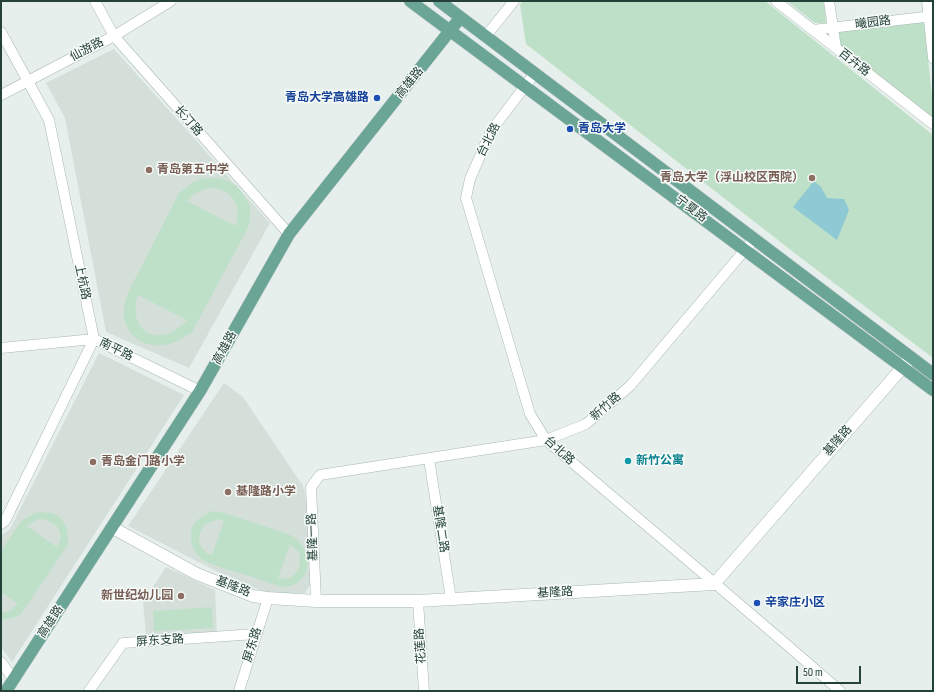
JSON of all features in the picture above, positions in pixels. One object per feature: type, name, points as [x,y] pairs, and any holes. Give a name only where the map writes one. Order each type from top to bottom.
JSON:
[{"type":"main road","name":"宁夏路","points":[[410,1],[933,390]]},
{"type":"main road","name":"宁夏路","points":[[443,2],[460,18],[485,37],[755,238],[933,374]]},
{"type":"main road","name":"高雄路","points":[[6,691],[113,528],[200,391],[289,234],[460,18]]},
{"type":"street","name":"长汀路","points":[[95,1],[114,36],[289,234]]},
{"type":"street","name":"仙游路","points":[[1,95],[114,36],[171,1]]},
{"type":"street","points":[[485,37],[514,1]]},
{"type":"street","name":"百卉路","points":[[776,1],[933,124]]},
{"type":"street","points":[[829,1],[836,48]]},
{"type":"street","points":[[927,1],[931,16],[933,58]]},
{"type":"street","name":"曦园路","points":[[813,30],[931,16]]},
{"type":"street","name":"上杭路","points":[[1,32],[48,120],[94,339]]},
{"type":"street","name":"台北路","points":[[535,73],[491,130],[470,179],[466,198],[530,414],[546,440],[714,584],[750,611],[840,691]]},
{"type":"street","name":"新竹路","points":[[320,475],[429,460],[546,440],[586,424],[630,386],[755,238]]},
{"type":"street","points":[[1,524],[5,522],[94,339]]},
{"type":"street","name":"南平路","points":[[1,348],[94,339],[200,391]]},
{"type":"street","name":"基隆路","points":[[113,528],[198,574],[253,596],[268,598],[316,601],[418,601],[714,584],[911,358]]},
{"type":"street","name":"基隆二路","points":[[429,460],[451,598]]},
{"type":"street","name":"基隆一路","points":[[316,601],[311,487],[320,475]]},
{"type":"street","name":"屏东路","points":[[239,691],[268,598]]},
{"type":"street","name":"花莲路","points":[[418,601],[424,691]]},
{"type":"street","name":"屏东支路","points":[[89,691],[123,643],[256,634]]},
{"type":"street","points":[[1,662],[14,680]]},
{"type":"shaded area","name":"青岛第五中学","points":[[114,49],[270,223],[189,368],[106,332],[65,118],[46,83]]},
{"type":"shaded area","name":"青岛金门路小学","points":[[99,353],[184,395],[12,662],[1,647],[1,536],[10,529]]},
{"type":"shaded area","name":"基隆路小学","points":[[224,383],[243,397],[303,486],[306,498],[313,581],[305,593],[267,593],[222,574],[128,526]]},
{"type":"shaded area","name":"新世纪幼儿园","points":[[166,567],[215,590],[217,633],[146,637],[143,602]]},
{"type":"green space","name":"青岛大学（浮山校区西院）","points":[[523,1],[765,1],[933,135],[933,358],[801,258],[526,44],[520,5]]},
{"type":"green space","points":[[787,1],[824,1],[826,23],[815,23]]},
{"type":"green space","points":[[924,22],[933,105],[933,119],[840,46],[838,31]]},
{"type":"green space","points":[[204,178],[218,178],[237,186],[250,207],[248,228],[192,332],[169,344],[151,345],[139,341],[128,329],[124,319],[125,303],[132,285],[179,193],[193,182]],"holes":[[[204,189],[220,189],[226,192],[234,200],[237,212],[236,226],[187,201],[198,192]],[[138,295],[187,320],[177,329],[167,334],[157,335],[148,333],[141,328],[137,319],[136,308]]]},
{"type":"green space","points":[[213,511],[221,512],[293,536],[301,544],[305,552],[307,567],[305,575],[300,581],[293,585],[281,587],[215,566],[200,558],[191,541],[193,526],[202,517]],"holes":[[[219,519],[224,521],[212,555],[203,549],[199,538],[205,524]],[[290,544],[299,552],[299,568],[293,576],[289,578],[278,578]]]},
{"type":"green space","points":[[35,513],[51,513],[59,516],[67,529],[68,544],[21,614],[1,620],[1,613],[10,611],[18,604],[1,592],[1,551],[21,521]],"holes":[[[38,519],[54,524],[60,531],[60,541],[57,547],[27,526]]]},
{"type":"green space","points":[[212,607],[213,628],[154,631],[153,611]]},
{"type":"water","points":[[814,181],[821,187],[827,198],[844,199],[849,210],[837,240],[793,207]]},
{"type":"place","name":"青岛大学高雄路","points":[[377,98]]},
{"type":"place","name":"青岛大学","points":[[570,129]]},
{"type":"place","name":"青岛第五中学","points":[[149,170]]},
{"type":"place","name":"青岛大学（浮山校区西院）","points":[[812,178]]},
{"type":"place","name":"新竹公寓","points":[[628,461]]},
{"type":"place","name":"青岛金门路小学","points":[[93,462]]},
{"type":"place","name":"基隆路小学","points":[[228,492]]},
{"type":"place","name":"新世纪幼儿园","points":[[181,596]]},
{"type":"place","name":"辛家庄小区","points":[[757,603]]}]
